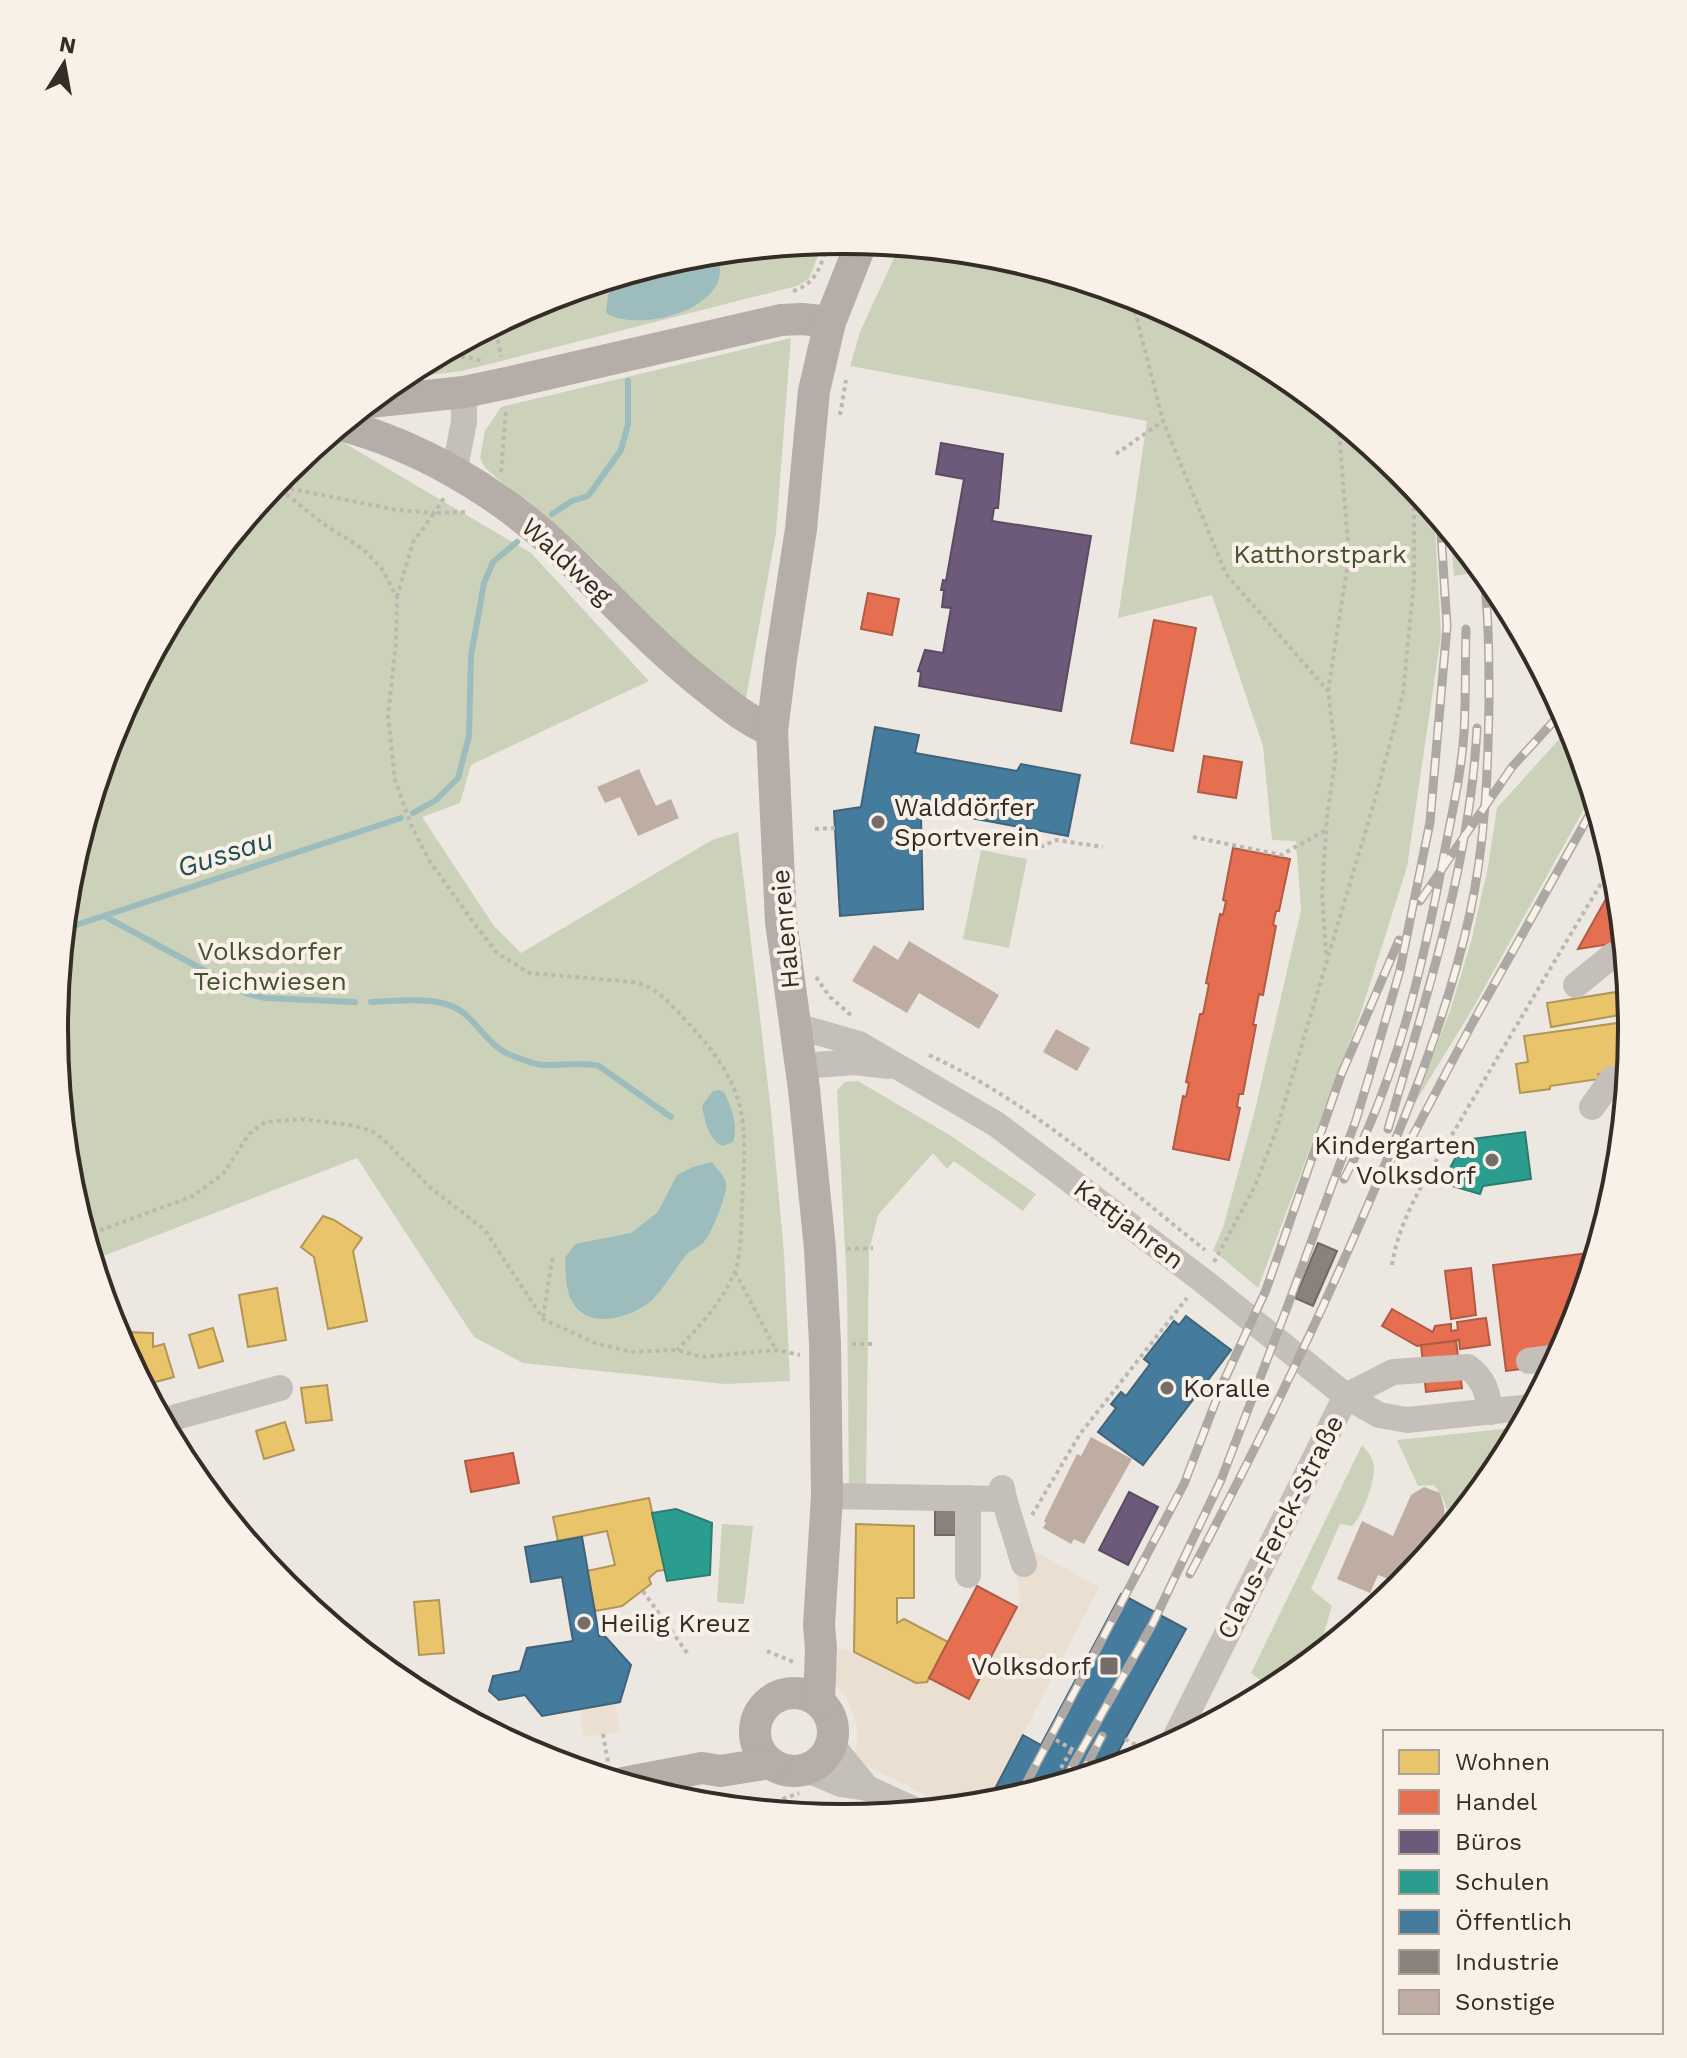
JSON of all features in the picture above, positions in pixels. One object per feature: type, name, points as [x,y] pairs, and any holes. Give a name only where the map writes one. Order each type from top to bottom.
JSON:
[{"type":"main road","name":"Halenreie","points":[[804,1687],[821,1648],[819,1625],[827,1496],[826,1360],[820,1249],[801,1066],[781,922],[772,731],[801,529],[814,391],[830,322],[857,254]]},
{"type":"main road","points":[[391,400],[464,392],[781,320],[830,322]]},
{"type":"main road","name":"Waldweg","points":[[353,429],[387,441],[498,497],[555,546],[688,674],[754,723],[772,731]]},
{"type":"main road","points":[[804,1687],[829,1717],[831,1744],[805,1780],[762,1749],[758,1718],[768,1703],[804,1687]]},
{"type":"main road","points":[[627,1773],[702,1768],[720,1771],[762,1749]]},
{"type":"street","points":[[454,473],[464,422],[464,392]]},
{"type":"street","points":[[1576,985],[1615,955]]},
{"type":"street","name":"Kattjahren","points":[[796,1026],[848,1039],[873,1051],[1006,1131],[1209,1269],[1346,1396]]},
{"type":"street","name":"Kattjahren","points":[[801,1066],[855,1062],[901,1068]]},
{"type":"street","points":[[1592,1107],[1612,1079],[1617,1078]]},
{"type":"street","points":[[1529,1361],[1545,1359]]},
{"type":"street","points":[[1346,1396],[1393,1372],[1468,1367],[1486,1387],[1491,1412]]},
{"type":"street","points":[[173,1418],[280,1388]]},
{"type":"street","name":"Claus-Ferck-Straße","points":[[1180,1728],[1346,1396],[1379,1415],[1407,1420],[1520,1409]]},
{"type":"street","points":[[827,1496],[968,1498],[1003,1494],[1021,1553]]},
{"type":"street","points":[[968,1498],[968,1575]]},
{"type":"street","points":[[831,1744],[867,1788]]},
{"type":"street","points":[[805,1780],[867,1788],[899,1803]]},
{"type":"path","points":[[1135,311],[1163,421],[1226,574],[1328,691]]},
{"type":"path","points":[[497,335],[507,383]]},
{"type":"path","points":[[839,421],[846,378]]},
{"type":"path","points":[[1116,454],[1163,421]]},
{"type":"path","points":[[1326,960],[1322,893],[1336,755],[1328,691],[1349,556],[1339,433]]},
{"type":"path","points":[[289,487],[397,510],[434,513],[447,493],[454,473]]},
{"type":"path","points":[[285,492],[322,523],[363,549],[382,569],[397,598],[388,716],[395,780],[411,825],[429,860],[497,953],[529,973],[648,986],[667,1000],[716,1053],[727,1072],[742,1113],[745,1152],[741,1232],[735,1272],[713,1308],[677,1350]]},
{"type":"path","points":[[1021,1553],[1080,1434],[1209,1269],[1255,1186],[1277,1128],[1374,803],[1403,694],[1414,581],[1414,504]]},
{"type":"path","points":[[815,829],[835,828]]},
{"type":"path","points":[[1193,837],[1281,855],[1326,830]]},
{"type":"path","points":[[921,834],[965,834],[1043,846],[1056,840],[1103,847]]},
{"type":"path","points":[[1392,1265],[1395,1241],[1424,1183],[1604,878]]},
{"type":"path","points":[[811,969],[830,997],[862,1025]]},
{"type":"path","points":[[927,1055],[966,1072],[1055,1131],[1209,1269]]},
{"type":"path","points":[[95,1232],[193,1196],[223,1174],[249,1134],[265,1122],[303,1119],[351,1125],[372,1131],[383,1139],[432,1189],[484,1229],[543,1319],[595,1343],[631,1352],[677,1350],[702,1357],[776,1350],[735,1272]]},
{"type":"path","points":[[543,1319],[553,1254]]},
{"type":"path","points":[[643,1591],[688,1654]]},
{"type":"path","points":[[767,1651],[804,1687]]},
{"type":"path","points":[[603,1734],[614,1769]]},
{"type":"path","points":[[1125,1739],[1138,1746]]},
{"type":"path","points":[[1056,1740],[1073,1750],[1061,1768]]},
{"type":"path","points":[[781,1802],[805,1780]]},
{"type":"green space","points":[[818,255],[809,279],[797,286],[462,371],[427,375],[501,333],[610,290],[608,295],[696,306],[709,294],[718,264],[742,260]]},
{"type":"green space","name":"Katthorstpark","points":[[895,255],[995,268],[1093,295],[1186,333],[1274,384],[1355,446],[1435,528],[1441,635],[1407,867],[1362,1009],[1258,1288],[1213,1250],[1223,1228],[1254,1114],[1301,910],[1296,841],[1272,840],[1263,746],[1212,595],[1118,618],[1147,421],[850,366],[860,332]]},
{"type":"green space","points":[[791,338],[776,533],[745,703],[677,651],[597,562],[485,468],[480,458],[485,431],[501,407]]},
{"type":"green space","name":"Volksdorfer Teichwiesen","points":[[339,440],[531,553],[649,681],[471,765],[460,803],[422,817],[494,926],[521,953],[712,840],[738,832],[771,1111],[784,1253],[790,1381],[725,1384],[523,1363],[474,1337],[357,1158],[102,1256],[83,1180],[75,1130],[68,1029],[75,928],[94,828],[127,732],[148,686],[172,641],[228,557],[295,481]]},
{"type":"green space","points":[[1452,548],[1470,573],[1454,576]]},
{"type":"green space","points":[[1562,736],[1586,806],[1473,1008],[1413,1106],[1450,1011],[1471,942],[1488,867],[1497,808]]},
{"type":"green space","points":[[981,850],[1027,859],[1009,948],[963,939]]},
{"type":"green space","points":[[858,1081],[948,1134],[1036,1194],[1023,1211],[954,1161],[947,1169],[933,1153],[878,1215],[869,1251],[866,1487],[849,1487],[847,1288],[837,1090],[845,1082]]},
{"type":"green space","points":[[1508,1428],[1447,1516],[1442,1497],[1434,1485],[1418,1486],[1397,1440]]},
{"type":"green space","points":[[1362,1445],[1374,1467],[1368,1495],[1361,1514],[1352,1526],[1340,1524],[1311,1589],[1332,1606],[1322,1639],[1262,1681],[1251,1673]]},
{"type":"green space","points":[[722,1524],[753,1526],[744,1604],[717,1602]]},
{"type":"shaded area","points":[[1032,1550],[1099,1587],[994,1790],[935,1799],[858,1761],[854,1757],[858,1736],[856,1721],[845,1694],[834,1683],[839,1649],[854,1652],[916,1683],[927,1682],[929,1678],[969,1699],[1021,1598],[1017,1578]]},
{"type":"shaded area","points":[[615,1703],[620,1732],[584,1737],[580,1709]]},
{"type":"water","points":[[719,264],[716,285],[706,298],[674,315],[655,319],[619,318],[606,313],[610,290],[643,280]]},
{"type":"water","points":[[713,1091],[724,1092],[729,1104],[735,1130],[733,1142],[723,1146],[711,1134],[702,1106]]},
{"type":"water","points":[[712,1162],[726,1184],[717,1218],[702,1244],[687,1254],[658,1294],[645,1306],[623,1316],[599,1319],[579,1311],[567,1286],[565,1258],[575,1244],[631,1233],[658,1212],[677,1175]]},
{"type":"building: Wohnen","points":[[1616,992],[1618,1015],[1551,1027],[1547,1003]]},
{"type":"building: Wohnen","points":[[1619,1023],[1617,1072],[1598,1074],[1599,1079],[1520,1093],[1516,1064],[1528,1062],[1524,1036]]},
{"type":"building: Wohnen","points":[[323,1216],[362,1238],[353,1251],[367,1321],[328,1329],[314,1257],[301,1247]]},
{"type":"building: Wohnen","points":[[277,1288],[286,1340],[248,1347],[239,1295]]},
{"type":"building: Wohnen","points":[[213,1328],[223,1361],[199,1368],[189,1335]]},
{"type":"building: Wohnen","points":[[130,1332],[153,1333],[153,1347],[164,1344],[174,1377],[154,1382]]},
{"type":"building: Wohnen","points":[[327,1385],[332,1420],[306,1423],[301,1388]]},
{"type":"building: Wohnen","points":[[285,1422],[294,1450],[264,1459],[256,1431]]},
{"type":"building: Wohnen","points":[[649,1498],[665,1570],[657,1571],[649,1578],[651,1584],[622,1606],[595,1611],[587,1571],[615,1565],[607,1531],[558,1541],[553,1517]]},
{"type":"building: Wohnen","points":[[856,1524],[914,1526],[914,1598],[897,1598],[897,1623],[904,1619],[948,1642],[927,1682],[916,1683],[854,1652]]},
{"type":"building: Wohnen","points":[[439,1600],[444,1653],[419,1655],[414,1602]]},
{"type":"building: Handel","points":[[868,593],[899,599],[892,635],[861,629]]},
{"type":"building: Handel","points":[[1154,620],[1196,628],[1173,751],[1131,743]]},
{"type":"building: Handel","points":[[1204,756],[1242,762],[1236,798],[1198,792]]},
{"type":"building: Handel","points":[[1233,848],[1290,859],[1273,925],[1276,926],[1263,995],[1259,994],[1253,1025],[1256,1025],[1243,1094],[1239,1094],[1237,1107],[1240,1108],[1229,1160],[1173,1149],[1209,984],[1206,983],[1220,914],[1223,915],[1226,901],[1223,900]]},
{"type":"building: Handel","points":[[1607,897],[1614,944],[1578,949]]},
{"type":"building: Handel","points":[[1586,1253],[1545,1359],[1530,1368],[1506,1371],[1493,1265]]},
{"type":"building: Handel","points":[[1471,1268],[1476,1315],[1451,1319],[1445,1271]]},
{"type":"building: Handel","points":[[1392,1309],[1433,1332],[1435,1326],[1451,1324],[1451,1331],[1458,1330],[1457,1322],[1486,1318],[1490,1345],[1460,1349],[1459,1340],[1417,1346],[1382,1326]]},
{"type":"building: Handel","points":[[1456,1341],[1462,1388],[1426,1392],[1421,1345]]},
{"type":"building: Handel","points":[[513,1453],[519,1483],[471,1492],[465,1461]]},
{"type":"building: Handel","points":[[977,1586],[1017,1607],[969,1699],[929,1678]]},
{"type":"building: Büros","points":[[941,443],[1003,454],[998,508],[994,508],[992,521],[1091,536],[1061,711],[919,686],[921,672],[918,671],[925,650],[943,653],[951,608],[942,607],[944,590],[941,590],[943,580],[946,581],[964,479],[936,474]]},
{"type":"building: Büros","points":[[1129,1492],[1158,1507],[1128,1565],[1099,1550]]},
{"type":"building: Schulen","name":"Kindergarten Volksdorf","points":[[1525,1132],[1531,1179],[1483,1186],[1480,1194],[1442,1183],[1465,1140]]},
{"type":"building: Schulen","points":[[676,1509],[712,1523],[710,1575],[667,1581],[652,1513]]},
{"type":"building: Öffentlich","name":"Walddörfer Sportverein","points":[[875,727],[919,735],[915,753],[1017,771],[1021,764],[1080,775],[1068,836],[917,808],[921,816],[923,909],[840,916],[834,811],[861,807]]},
{"type":"building: Öffentlich","name":"Koralle","points":[[1186,1316],[1231,1350],[1143,1465],[1098,1432],[1116,1408],[1111,1404],[1121,1392],[1126,1396],[1150,1364],[1144,1359],[1174,1321],[1179,1325]]},
{"type":"building: Öffentlich","name":"Heilig Kreuz","points":[[582,1537],[599,1636],[604,1635],[631,1665],[620,1702],[542,1716],[525,1695],[499,1700],[489,1691],[493,1676],[520,1671],[527,1648],[573,1641],[562,1577],[531,1582],[525,1547]]},
{"type":"building: Öffentlich","points":[[1121,1594],[1186,1629],[1117,1754],[1044,1778],[994,1790],[1023,1735],[1041,1745]]},
{"type":"building: Industrie","points":[[1318,1243],[1337,1251],[1313,1306],[1295,1298]]},
{"type":"building: Industrie","points":[[935,1505],[957,1505],[957,1535],[935,1535]]},
{"type":"building: Sonstige","points":[[639,769],[656,806],[671,799],[679,818],[638,836],[620,797],[605,803],[597,787]]},
{"type":"building: Sonstige","points":[[909,941],[999,995],[979,1029],[919,993],[907,1013],[852,981],[874,945],[898,960]]},
{"type":"building: Sonstige","points":[[1056,1029],[1090,1048],[1077,1071],[1043,1052]]},
{"type":"building: Sonstige","points":[[1091,1437],[1132,1459],[1084,1544],[1074,1539],[1071,1544],[1043,1528],[1044,1521],[1077,1454],[1081,1456]]},
{"type":"building: Sonstige","points":[[1424,1487],[1440,1493],[1445,1518],[1427,1540],[1389,1579],[1378,1575],[1370,1593],[1337,1579],[1362,1521],[1393,1536],[1411,1495]]},
{"type":"waterway","name":"Gussau","points":[[552,514],[572,501],[588,496],[621,450],[628,424],[628,381]]},
{"type":"waterway","name":"Gussau","points":[[413,813],[436,800],[458,778],[469,736],[471,656],[484,583],[493,562],[517,542]]},
{"type":"waterway","name":"Gussau","points":[[75,925],[401,818]]},
{"type":"waterway","points":[[104,916],[248,994],[265,998],[355,1002]]},
{"type":"waterway","points":[[371,1002],[422,1000],[447,1004],[467,1016],[506,1053],[539,1064],[599,1066],[671,1117]]},
{"type":"railway","points":[[1070,1770],[1153,1623],[1221,1480],[1356,1120],[1400,970],[1430,822],[1447,626],[1441,535]]},
{"type":"railway","points":[[1190,1574],[1286,1385],[1352,1242],[1415,1090],[1451,984],[1470,913],[1485,808],[1489,669],[1485,594]]},
{"type":"railway","points":[[1344,1179],[1392,1065],[1425,946],[1460,766],[1465,720],[1466,629]]},
{"type":"railway","points":[[1420,901],[1512,767],[1555,720]]},
{"type":"railway","points":[[1388,1129],[1456,880],[1473,779],[1477,728]]},
{"type":"railway","points":[[1392,1175],[1473,1022],[1589,815]]},
{"type":"railway","points":[[1027,1782],[1184,1484],[1222,1385],[1266,1290],[1341,1075],[1399,940]]},
{"type":"railway","points":[[1087,1765],[1102,1736]]},
{"type":"place","name":"Walddörfer Sportverein","points":[[878,822]]},
{"type":"place","name":"Kindergarten Volksdorf","points":[[1492,1160]]},
{"type":"place","name":"Koralle","points":[[1167,1388]]},
{"type":"place","name":"Heilig Kreuz","points":[[584,1623]]},
{"type":"place","name":"Volksdorf","points":[[1109,1666]]}]
